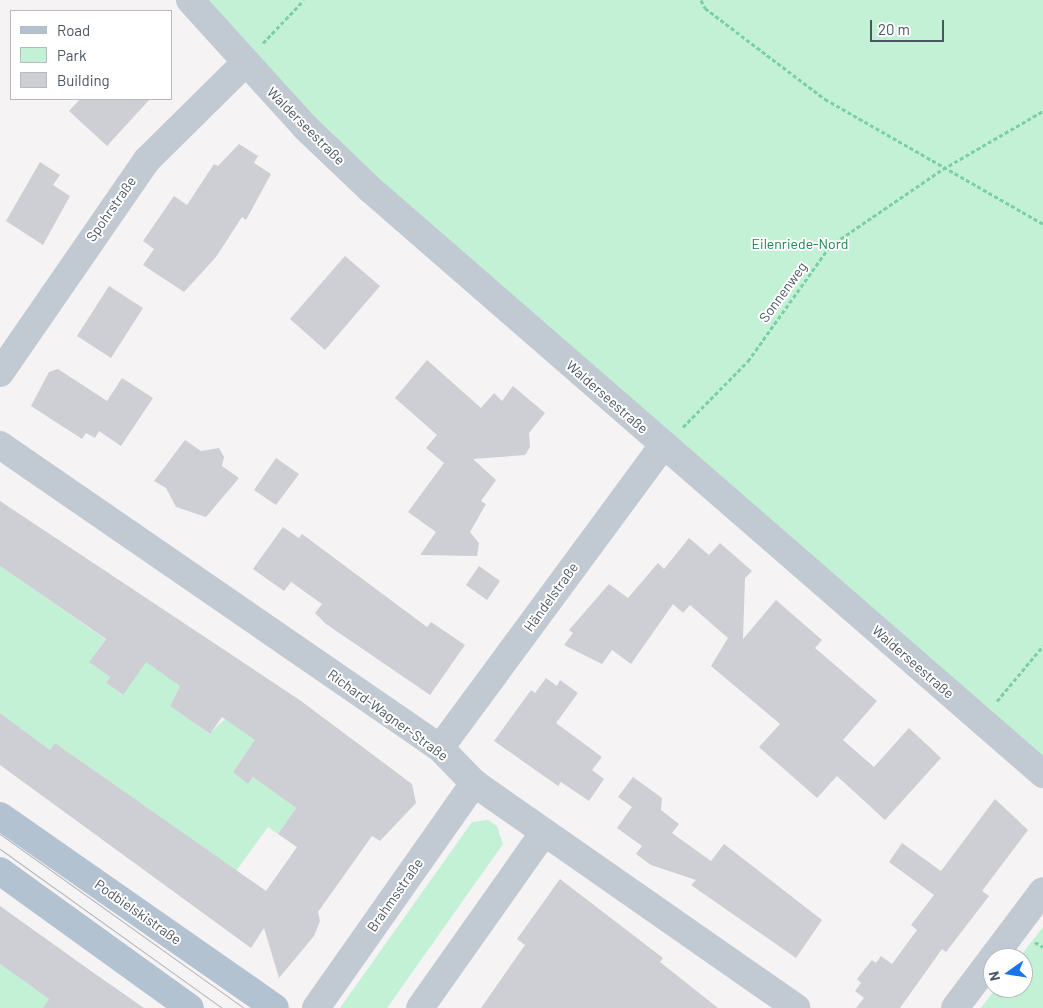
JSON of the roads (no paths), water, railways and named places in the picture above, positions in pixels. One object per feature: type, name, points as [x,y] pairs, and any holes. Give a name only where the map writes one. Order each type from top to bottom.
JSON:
[{"type":"main road","name":"Podbielskistraße","points":[[0,816],[275,1008]]},
{"type":"main road","points":[[0,871],[190,1008]]},
{"type":"street","name":"Walderseestraße","points":[[190,0],[245,63],[370,189],[663,446],[1043,774]]},
{"type":"street","name":"Spohrstraße","points":[[0,373],[147,160],[245,63]]},
{"type":"street","name":"Richard-Wagner-Straße","points":[[0,445],[440,748],[474,783],[796,1008]]},
{"type":"street","name":"Händelstraße","points":[[440,748],[663,446]]},
{"type":"street","name":"Brahmsstraße","points":[[316,1008],[474,783]]},
{"type":"street","points":[[420,1008],[544,832]]},
{"type":"street","points":[[955,1008],[1043,890]]},
{"type":"tram line","points":[[0,834],[244,1008]]},
{"type":"tram line","points":[[0,849],[222,1008]]},
{"type":"park label","name":"Eilenriede-Nord","points":[[800,244]]}]
